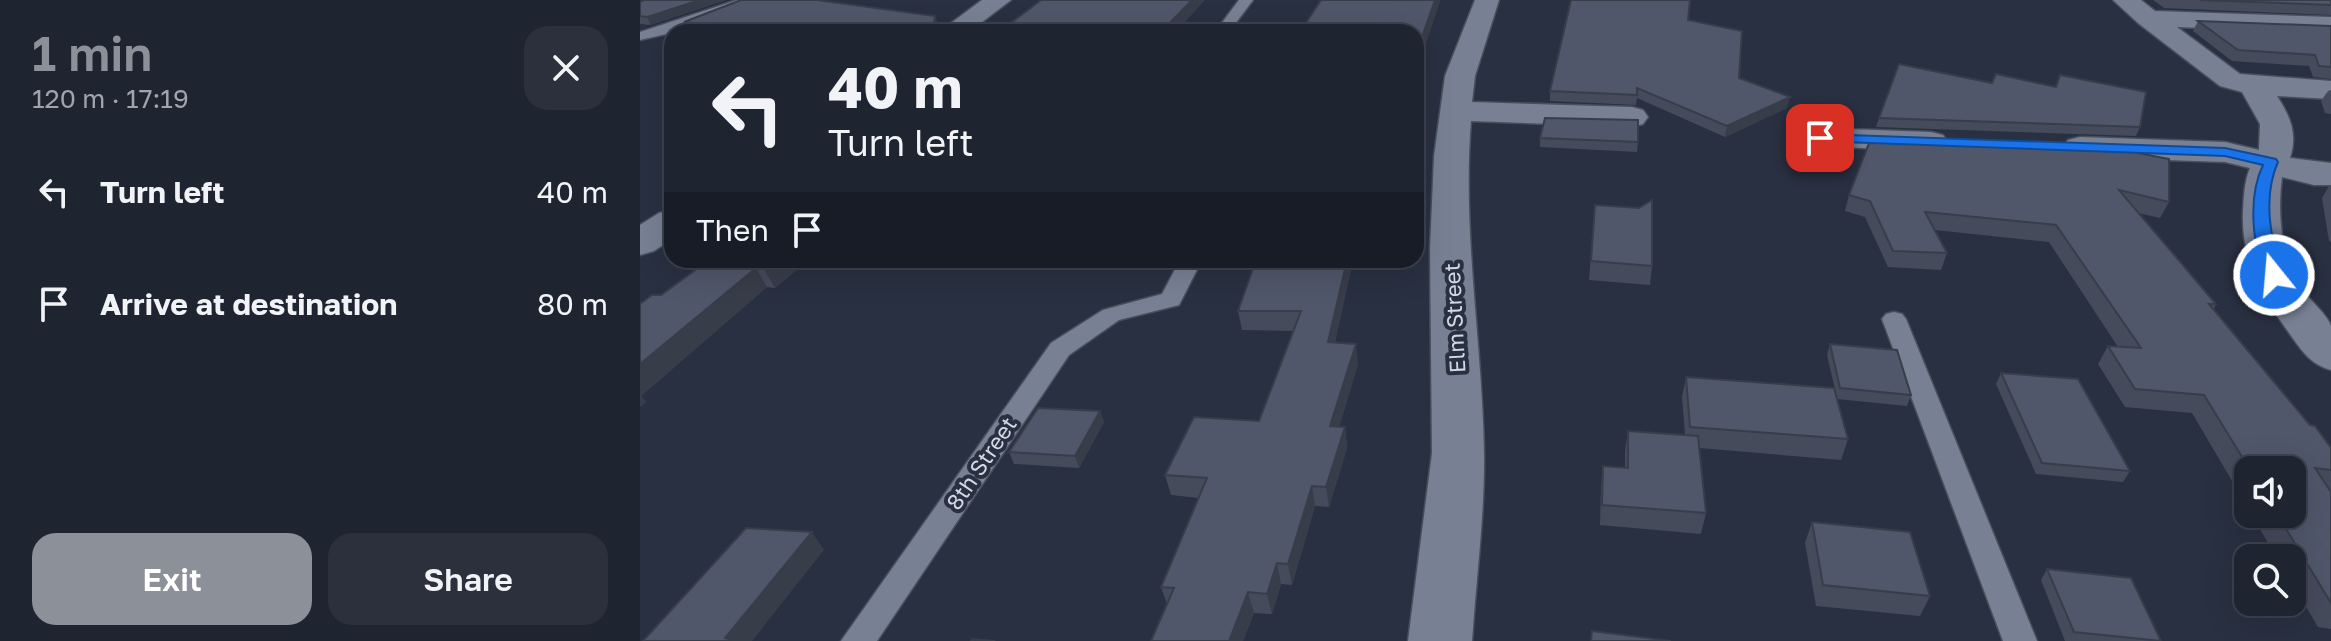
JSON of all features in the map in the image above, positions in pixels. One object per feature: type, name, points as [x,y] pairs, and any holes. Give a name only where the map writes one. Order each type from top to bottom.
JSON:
[{"type":"street","points":[[964,24],[999,0]]},
{"type":"street","name":"Elm Street","points":[[1440,641],[1458,453],[1450,248],[1451,156],[1460,76],[1487,0]]},
{"type":"street","points":[[2125,0],[2224,76],[2253,86],[2331,90]]},
{"type":"street","points":[[2147,18],[2331,25]]},
{"type":"street","points":[[2253,86],[2268,104],[2276,121],[2277,148],[2264,178],[2262,237],[2274,275],[2295,312],[2331,355]]},
{"type":"street","points":[[1456,111],[1632,117]]},
{"type":"street","points":[[1820,138],[1960,143]]},
{"type":"street","points":[[2054,146],[2225,152],[2314,174],[2331,174]]},
{"type":"street","points":[[640,243],[664,226]]},
{"type":"lane","points":[[683,24],[750,0]]},
{"type":"lane","points":[[1227,24],[1246,0]]},
{"type":"lane","points":[[640,36],[664,30]]},
{"type":"lane","name":"8th Street","points":[[858,641],[1060,349],[1084,330],[1125,307],[1171,300],[1187,268]]},
{"type":"lane","points":[[1894,319],[2020,641]]},
{"type":"building","points":[[700,0],[647,17],[640,16],[640,2]]},
{"type":"building","points":[[741,0],[817,0],[935,16],[934,24],[684,22]]},
{"type":"building","points":[[1041,0],[1192,0],[1169,24],[1010,24]]},
{"type":"building","points":[[1321,0],[1435,0],[1424,31],[1424,24],[1305,24]]},
{"type":"building","points":[[1571,0],[1690,0],[1688,20],[1742,31],[1739,78],[1790,97],[1727,126],[1637,88],[1637,95],[1550,91]]},
{"type":"building","points":[[2200,0],[2331,0],[2331,5]]},
{"type":"building","points":[[2198,21],[2331,26],[2331,67],[2319,66],[2315,55],[2238,50]]},
{"type":"building","points":[[1899,64],[1992,83],[1996,74],[2056,87],[2060,75],[2146,92],[2140,127],[1879,118]]},
{"type":"building","points":[[1545,118],[1638,120],[1638,142],[1540,138]]},
{"type":"building","points":[[1871,138],[2139,146],[2138,153],[2169,159],[2169,202],[2119,190],[2216,304],[2209,304],[2331,448],[2331,470],[2315,468],[2331,492],[2331,603],[2306,562],[2306,544],[2295,544],[2285,528],[2306,528],[2306,456],[2241,456],[2204,395],[2135,389],[2108,346],[2141,348],[2056,225],[1925,212],[1947,253],[1893,251],[1870,201],[1849,195]]},
{"type":"building","points":[[1652,200],[1652,266],[1591,261],[1595,205],[1639,208]]},
{"type":"building","points":[[698,268],[756,268],[640,364],[640,304],[652,295],[661,295]]},
{"type":"building","points":[[1253,268],[1345,268],[1328,342],[1356,344],[1330,426],[1345,427],[1326,487],[1312,486],[1288,564],[1277,563],[1267,594],[1248,592],[1229,641],[1151,641],[1174,588],[1161,587],[1207,478],[1165,475],[1194,417],[1259,421],[1301,311],[1238,311]]},
{"type":"building","points":[[1830,344],[1897,350],[1911,395],[1840,388]]},
{"type":"building","points":[[2001,373],[2078,379],[2130,471],[2042,463]]},
{"type":"building","points":[[1686,377],[1834,388],[1848,439],[1690,427]]},
{"type":"building","points":[[1038,408],[1100,411],[1075,456],[1009,452]]},
{"type":"building","points":[[1628,431],[1698,436],[1706,513],[1602,505],[1603,466],[1628,468]]},
{"type":"building","points":[[1812,522],[1910,532],[1930,596],[1823,585]]},
{"type":"building","points":[[746,528],[812,532],[725,638],[729,639],[727,641],[643,641]]},
{"type":"building","points":[[2047,569],[2131,578],[2161,641],[2074,632]]},
{"type":"building","points":[[1592,631],[1671,641],[1591,641]]},
{"type":"route","points":[[1820,138],[2225,152],[2271,162],[2264,178],[2262,237],[2274,275]]}]
